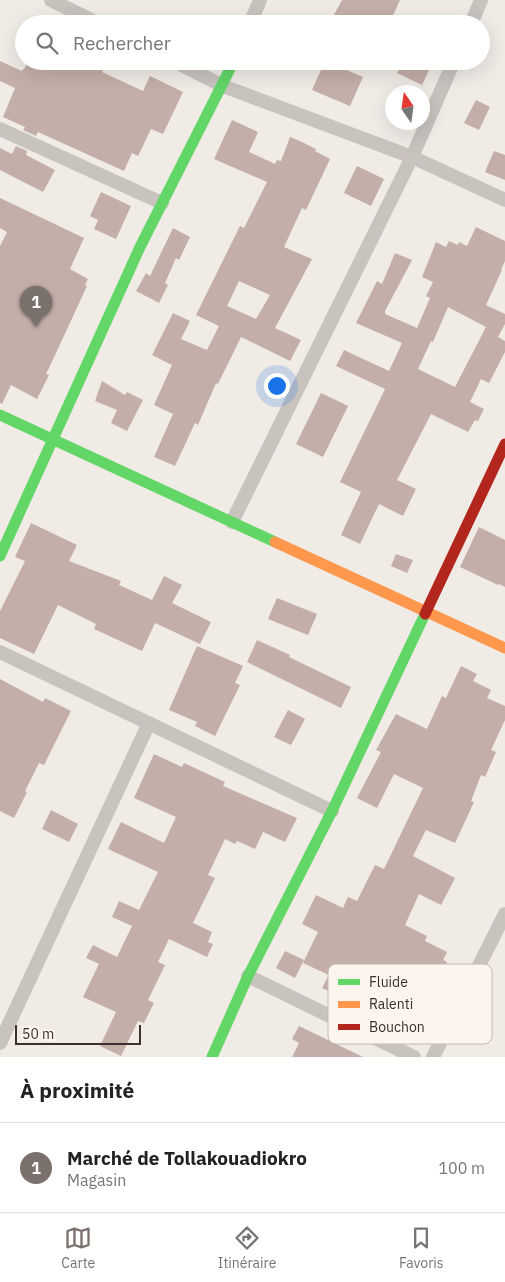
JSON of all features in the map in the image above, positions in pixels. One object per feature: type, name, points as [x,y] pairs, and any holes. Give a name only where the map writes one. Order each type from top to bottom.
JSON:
[{"type":"street","points":[[51,0],[81,15]]},
{"type":"street","points":[[254,15],[260,0]]},
{"type":"street","points":[[475,15],[481,0]]},
{"type":"street","points":[[192,70],[223,86],[412,157],[505,200]]},
{"type":"street","points":[[0,556],[52,438],[162,202],[230,70]]},
{"type":"street","points":[[232,522],[412,157],[450,70]]},
{"type":"street","points":[[0,129],[162,202]]},
{"type":"street","points":[[0,415],[505,648]]},
{"type":"street","points":[[212,1057],[248,976],[332,811],[505,444]]},
{"type":"street","points":[[0,652],[332,811]]},
{"type":"street","points":[[0,1043],[149,724]]},
{"type":"street","points":[[479,964],[504,914]]},
{"type":"street","points":[[248,976],[328,1015]]},
{"type":"street","points":[[387,1044],[414,1057]]},
{"type":"street","points":[[433,1057],[439,1044]]},
{"type":"building","points":[[342,0],[400,0],[393,15],[334,15]]},
{"type":"building","points":[[0,61],[15,68],[15,70],[22,71],[103,70],[102,72],[143,91],[150,76],[183,92],[163,134],[151,129],[138,156],[132,153],[124,171],[38,132],[36,136],[23,130],[25,127],[3,117],[15,88],[0,81]]},
{"type":"building","points":[[321,70],[347,70],[363,77],[350,106],[312,90]]},
{"type":"building","points":[[398,70],[429,70],[422,85],[397,73]]},
{"type":"building","points":[[476,100],[490,107],[479,130],[464,123]]},
{"type":"building","points":[[232,120],[258,132],[249,152],[275,164],[277,160],[281,161],[290,137],[316,149],[315,151],[330,159],[306,210],[302,208],[284,247],[312,259],[275,328],[301,340],[290,361],[241,337],[218,384],[216,383],[198,425],[195,423],[175,466],[154,457],[173,414],[154,405],[172,365],[152,355],[173,313],[190,321],[181,339],[207,350],[219,326],[196,315],[240,226],[244,228],[267,182],[214,159]],"holes":[[[239,281],[270,295],[256,319],[227,306]]]},
{"type":"building","points":[[16,146],[27,151],[26,155],[55,170],[43,192],[0,170],[0,148],[12,154]]},
{"type":"building","points":[[494,151],[505,155],[505,180],[485,172]]},
{"type":"building","points":[[357,166],[384,179],[371,206],[344,193]]},
{"type":"building","points":[[101,192],[131,206],[116,239],[94,229],[98,220],[90,216]]},
{"type":"building","points":[[0,198],[84,238],[70,269],[88,279],[85,285],[87,286],[46,374],[49,375],[37,399],[11,385],[2,404],[0,403],[0,246],[7,232],[0,228]]},
{"type":"building","points":[[476,227],[505,241],[505,261],[486,305],[505,314],[505,324],[498,337],[505,341],[505,352],[489,383],[481,379],[470,402],[484,409],[478,421],[475,420],[468,432],[431,414],[397,480],[416,489],[403,516],[379,504],[360,544],[341,535],[361,492],[340,482],[385,389],[336,366],[344,350],[389,371],[402,343],[356,323],[377,281],[382,284],[395,253],[412,260],[385,314],[417,328],[430,298],[426,296],[433,282],[422,277],[436,242],[446,247],[449,241],[458,245],[459,242],[467,246]],"holes":[[[448,307],[486,327],[455,387],[418,369],[431,341],[433,342]]]},
{"type":"building","points":[[173,228],[190,237],[179,260],[176,258],[165,283],[168,285],[159,303],[136,291],[146,273],[150,276]]},
{"type":"building","points":[[102,381],[125,395],[127,392],[143,400],[127,431],[111,423],[117,410],[95,401]]},
{"type":"building","points":[[321,393],[348,406],[323,457],[296,444]]},
{"type":"building","points":[[31,523],[77,545],[69,561],[121,581],[119,585],[152,600],[164,576],[182,585],[172,603],[211,622],[200,644],[155,623],[142,651],[94,629],[96,624],[58,605],[34,654],[0,638],[0,611],[25,561],[15,557]]},
{"type":"building","points":[[479,527],[505,540],[505,587],[460,567]]},
{"type":"building","points":[[396,554],[413,560],[407,573],[391,566]]},
{"type":"building","points":[[277,598],[317,614],[308,635],[268,619]]},
{"type":"building","points":[[257,640],[351,687],[341,708],[247,662]]},
{"type":"building","points":[[197,646],[243,666],[235,683],[240,685],[215,736],[195,726],[197,722],[169,710]]},
{"type":"building","points":[[461,666],[477,674],[473,681],[491,690],[487,698],[505,706],[505,720],[491,750],[496,752],[485,777],[481,775],[471,801],[474,802],[455,843],[426,830],[413,856],[455,878],[441,905],[419,894],[405,925],[427,936],[425,941],[447,952],[443,960],[447,962],[446,964],[328,964],[328,975],[303,963],[318,932],[302,924],[316,895],[343,908],[348,897],[357,901],[375,865],[384,869],[423,788],[394,774],[377,808],[357,798],[381,752],[376,750],[396,714],[427,729],[442,696],[446,698]]},
{"type":"building","points":[[0,679],[43,702],[45,698],[71,711],[44,765],[39,763],[14,818],[0,811]]},
{"type":"building","points":[[288,710],[305,719],[291,745],[274,737]]},
{"type":"building","points":[[154,754],[182,767],[184,763],[225,782],[223,786],[297,818],[285,842],[263,832],[255,849],[237,841],[235,844],[225,839],[208,875],[215,878],[193,923],[212,932],[208,942],[213,944],[207,957],[169,939],[158,962],[165,965],[148,1000],[154,1003],[144,1023],[138,1021],[121,1056],[100,1046],[116,1012],[83,997],[99,964],[86,958],[93,945],[117,957],[132,926],[112,917],[119,901],[139,910],[158,872],[108,849],[121,822],[164,843],[176,817],[134,798]]},
{"type":"building","points":[[51,810],[78,824],[69,842],[42,829]]},
{"type":"building","points":[[285,951],[304,960],[295,978],[276,968]]},
{"type":"building","points":[[328,977],[328,991],[322,988]]},
{"type":"building","points":[[299,1026],[328,1040],[328,1044],[336,1044],[363,1057],[292,1057],[299,1043],[292,1039]]},
{"type":"traffic: fast","points":[[0,556],[140,247],[229,70]]},
{"type":"traffic: fast","points":[[0,415],[275,542]]},
{"type":"traffic: fast","points":[[212,1057],[248,976],[332,811],[425,614]]},
{"type":"traffic: slow","points":[[275,542],[505,648]]},
{"type":"traffic: jam","points":[[425,614],[505,444]]},
{"type":"place","name":"Marché de Tollakouadiokro","points":[[36,327]]}]
